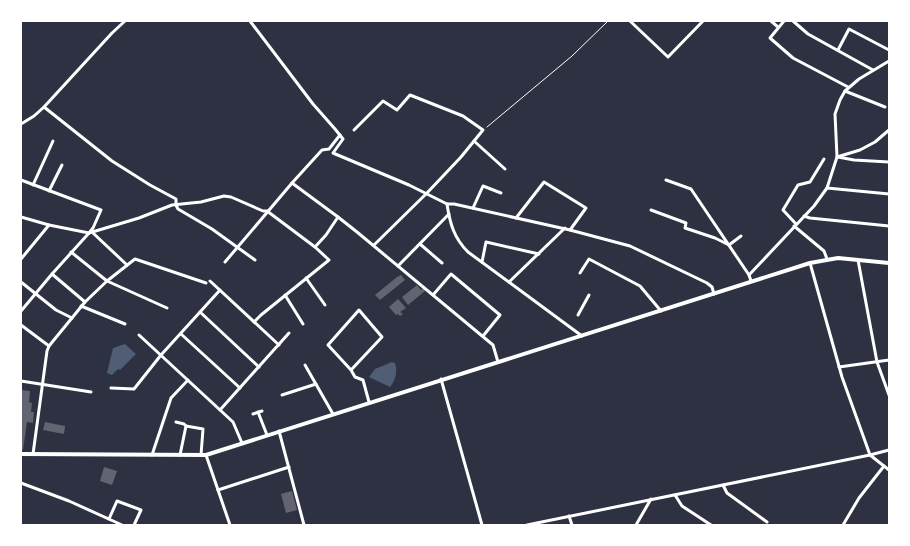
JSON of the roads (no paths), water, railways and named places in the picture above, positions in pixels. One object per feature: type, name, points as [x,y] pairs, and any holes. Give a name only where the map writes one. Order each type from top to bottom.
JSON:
[{"type":"street","points":[[21,124],[34,116],[44,107],[112,33],[125,21]]},
{"type":"street","points":[[250,21],[313,104],[343,139],[333,153]]},
{"type":"street","points":[[630,21],[668,57],[703,21]]},
{"type":"street","points":[[771,21],[778,27]]},
{"type":"street","points":[[784,21],[770,38],[793,58],[848,87]]},
{"type":"street","points":[[793,21],[808,34],[873,70]]},
{"type":"street","points":[[838,50],[849,29],[889,50]]},
{"type":"street","points":[[749,275],[822,196],[827,188],[837,157],[835,114],[845,91],[848,87],[889,60]]},
{"type":"street","points":[[884,64],[889,67]]},
{"type":"street","points":[[845,91],[885,107]]},
{"type":"street","points":[[354,130],[382,101],[397,110],[410,95],[463,116],[483,130],[461,158],[374,246]]},
{"type":"street","points":[[44,107],[112,161],[150,185],[176,199],[178,209],[212,229],[255,260]]},
{"type":"street","points":[[837,157],[860,150],[875,142],[889,130]]},
{"type":"street","points":[[225,262],[292,183],[322,150],[329,149],[340,135]]},
{"type":"street","points":[[33,185],[53,141]]},
{"type":"street","points":[[474,141],[505,169]]},
{"type":"street","points":[[329,149],[333,153],[447,204],[454,204],[565,228],[635,248],[707,283],[712,287],[714,294]]},
{"type":"street","points":[[837,157],[854,160],[889,162]]},
{"type":"street","points":[[824,159],[810,182],[798,185],[782,210],[795,225],[824,251],[827,259]]},
{"type":"street","points":[[49,191],[62,164]]},
{"type":"street","points":[[21,180],[101,210],[91,233],[71,252],[21,311]]},
{"type":"street","points":[[666,180],[691,189],[749,275],[751,281]]},
{"type":"street","points":[[516,218],[544,182],[586,208],[570,230]]},
{"type":"street","points":[[292,183],[338,217],[483,336],[493,345],[498,362]]},
{"type":"street","points":[[473,208],[483,186],[501,193]]},
{"type":"street","points":[[827,188],[889,194]]},
{"type":"street","points":[[21,217],[49,225],[91,233],[172,205],[201,202],[224,196],[231,197],[263,211],[267,211],[315,247],[329,260],[254,322]]},
{"type":"street","points":[[447,204],[454,234],[460,244],[468,252],[582,336]]},
{"type":"street","points":[[651,210],[686,223],[685,228],[715,238],[729,245]]},
{"type":"street","points":[[398,266],[449,214]]},
{"type":"street","points":[[804,216],[810,218],[889,226]]},
{"type":"street","points":[[315,247],[338,217]]},
{"type":"street","points":[[21,259],[49,225]]},
{"type":"street","points":[[509,282],[565,228]]},
{"type":"street","points":[[91,233],[127,265]]},
{"type":"street","points":[[729,245],[741,236]]},
{"type":"street","points":[[482,262],[486,242],[539,254]]},
{"type":"street","points":[[420,244],[442,263]]},
{"type":"street","points":[[71,252],[107,281],[167,308]]},
{"type":"street","points":[[580,273],[589,258],[640,286],[660,311]]},
{"type":"street","points":[[21,454],[206,455],[441,379],[582,336],[810,263],[838,258],[889,263]]},
{"type":"street","points":[[33,454],[46,356],[49,346],[85,302],[107,281],[135,259],[206,283]]},
{"type":"street","points":[[858,260],[878,362],[889,395]]},
{"type":"street","points":[[810,263],[839,367],[870,455],[889,470]]},
{"type":"street","points":[[52,274],[85,302]]},
{"type":"street","points":[[433,295],[451,274],[500,315],[483,336]]},
{"type":"street","points":[[306,278],[325,305]]},
{"type":"street","points":[[210,281],[279,345]]},
{"type":"street","points":[[21,282],[56,310],[72,318]]},
{"type":"street","points":[[111,388],[134,389],[161,355],[220,290]]},
{"type":"street","points":[[285,295],[303,324]]},
{"type":"street","points":[[578,315],[589,295]]},
{"type":"street","points":[[81,306],[126,324]]},
{"type":"street","points":[[351,370],[382,336],[359,310],[328,345],[351,370],[355,377],[363,380],[369,402]]},
{"type":"street","points":[[200,312],[259,367]]},
{"type":"street","points":[[21,325],[49,346]]},
{"type":"street","points":[[181,334],[240,388]]},
{"type":"street","points":[[220,410],[289,334]]},
{"type":"street","points":[[139,336],[233,422],[242,443]]},
{"type":"street","points":[[839,367],[889,360]]},
{"type":"street","points":[[306,366],[333,414]]},
{"type":"street","points":[[441,379],[482,525]]},
{"type":"street","points":[[152,455],[172,398],[188,380]]},
{"type":"street","points":[[21,381],[91,392]]},
{"type":"street","points":[[282,395],[316,384]]},
{"type":"street","points":[[253,414],[262,411]]},
{"type":"street","points":[[258,412],[267,435]]},
{"type":"street","points":[[176,422],[186,426],[203,429],[201,455]]},
{"type":"street","points":[[180,455],[186,426]]},
{"type":"street","points":[[279,431],[304,525]]},
{"type":"street","points":[[527,525],[889,450]]},
{"type":"street","points":[[206,455],[230,525]]},
{"type":"street","points":[[843,525],[859,498],[884,466]]},
{"type":"street","points":[[218,490],[289,467]]},
{"type":"street","points":[[21,483],[69,501],[122,525]]},
{"type":"street","points":[[723,485],[727,493],[767,522]]},
{"type":"street","points":[[675,495],[682,506],[711,525]]},
{"type":"street","points":[[636,525],[652,499]]},
{"type":"street","points":[[109,519],[117,501],[141,510],[134,525]]},
{"type":"street","points":[[568,516],[572,525]]},
{"type":"water","points":[[125,344],[136,354],[120,370],[118,369],[112,375],[107,373],[113,348]]},
{"type":"water","points":[[392,362],[395,363],[396,373],[395,379],[390,387],[369,377],[375,369]]}]
